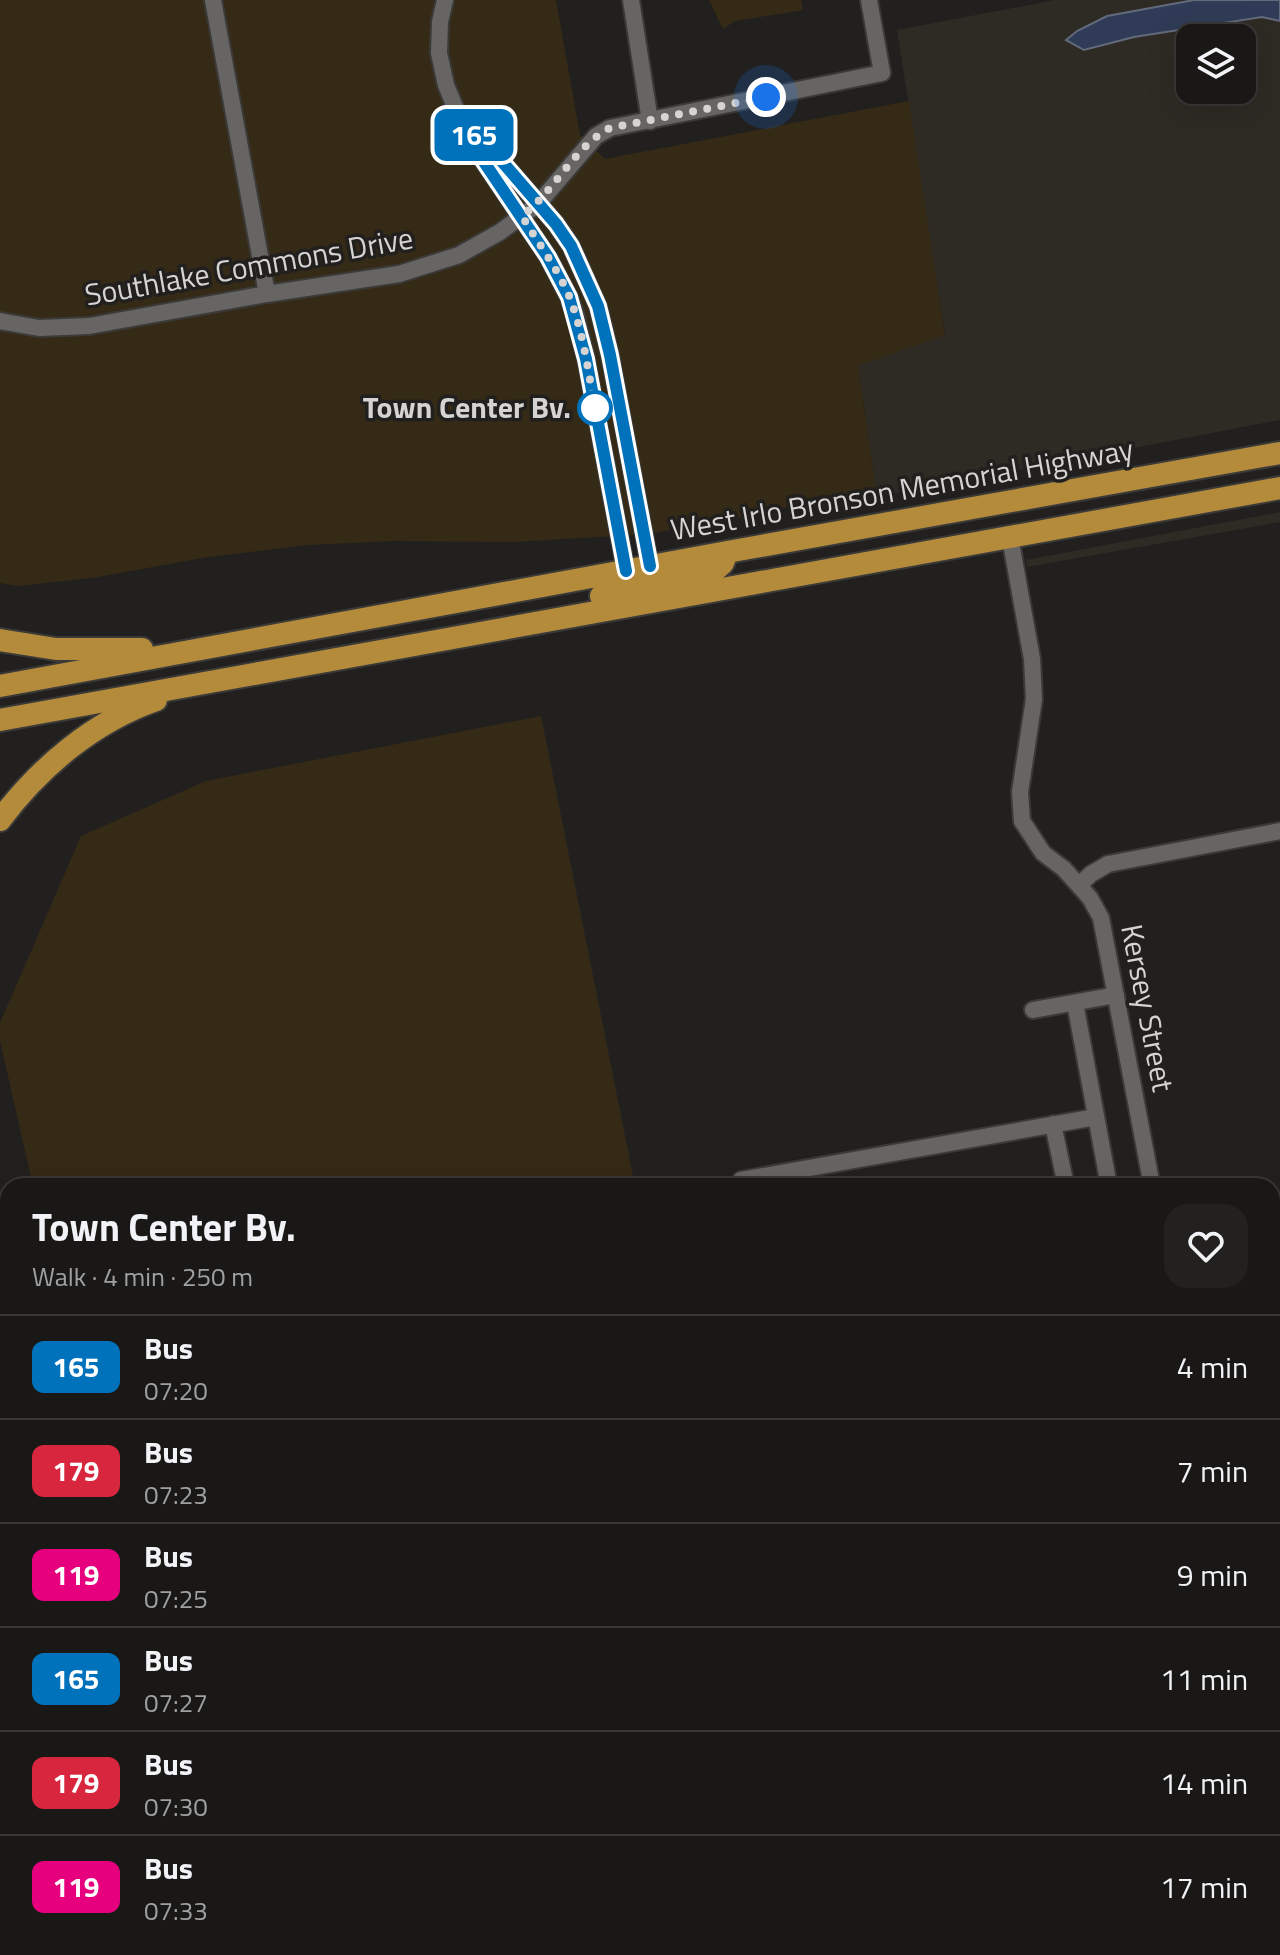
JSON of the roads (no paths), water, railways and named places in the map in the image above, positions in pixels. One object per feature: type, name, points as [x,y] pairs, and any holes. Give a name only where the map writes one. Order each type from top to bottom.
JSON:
[{"type":"highway","name":"West Irlo Bronson Memorial Highway","points":[[203,648],[1280,453]]},
{"type":"highway","points":[[0,720],[1280,488]]},
{"type":"highway","points":[[1010,537],[1018,524],[1034,511],[1066,492]]},
{"type":"highway","points":[[636,604],[659,585],[713,572],[723,563],[727,552]]},
{"type":"highway","points":[[556,618],[559,610],[569,603],[627,591],[641,584],[650,575],[650,566]]},
{"type":"highway","points":[[0,640],[73,650],[203,648]]},
{"type":"highway","points":[[0,686],[203,648]]},
{"type":"highway","points":[[0,820],[56,758],[99,727],[147,704],[265,670]]},
{"type":"street","points":[[213,0],[267,294]]},
{"type":"street","points":[[445,0],[440,22],[439,53],[455,107],[470,131],[480,156],[548,257],[569,297],[586,359],[626,571]]},
{"type":"street","points":[[631,0],[650,121]]},
{"type":"street","name":"Southlake Commons Drive","points":[[0,321],[39,328],[89,326],[399,274],[459,255],[500,232],[538,204],[596,136],[610,128],[882,73],[872,0]]},
{"type":"street","points":[[470,131],[492,150],[556,224],[586,276],[598,306],[610,355],[650,566]]},
{"type":"street","points":[[586,359],[610,355]]},
{"type":"street","name":"Kersey Street","points":[[1010,537],[1032,659],[1034,699],[1020,792],[1022,821],[1043,853],[1064,869],[1090,898],[1101,918],[1150,1178]]},
{"type":"street","points":[[1255,835],[1280,820]]},
{"type":"street","points":[[1079,885],[1108,864],[1280,831]]},
{"type":"street","points":[[1033,1010],[1116,995]]},
{"type":"street","points":[[1075,1003],[1107,1178]]},
{"type":"street","points":[[789,1178],[1096,1117]]},
{"type":"street","points":[[1053,1124],[1064,1178]]},
{"type":"water","points":[[1194,0],[1280,0],[1280,21],[1262,17],[1217,24],[1176,24],[1176,30],[1084,50],[1066,40],[1107,16]]},
{"type":"place","name":"Town Center Bv.","points":[[595,408]]}]
